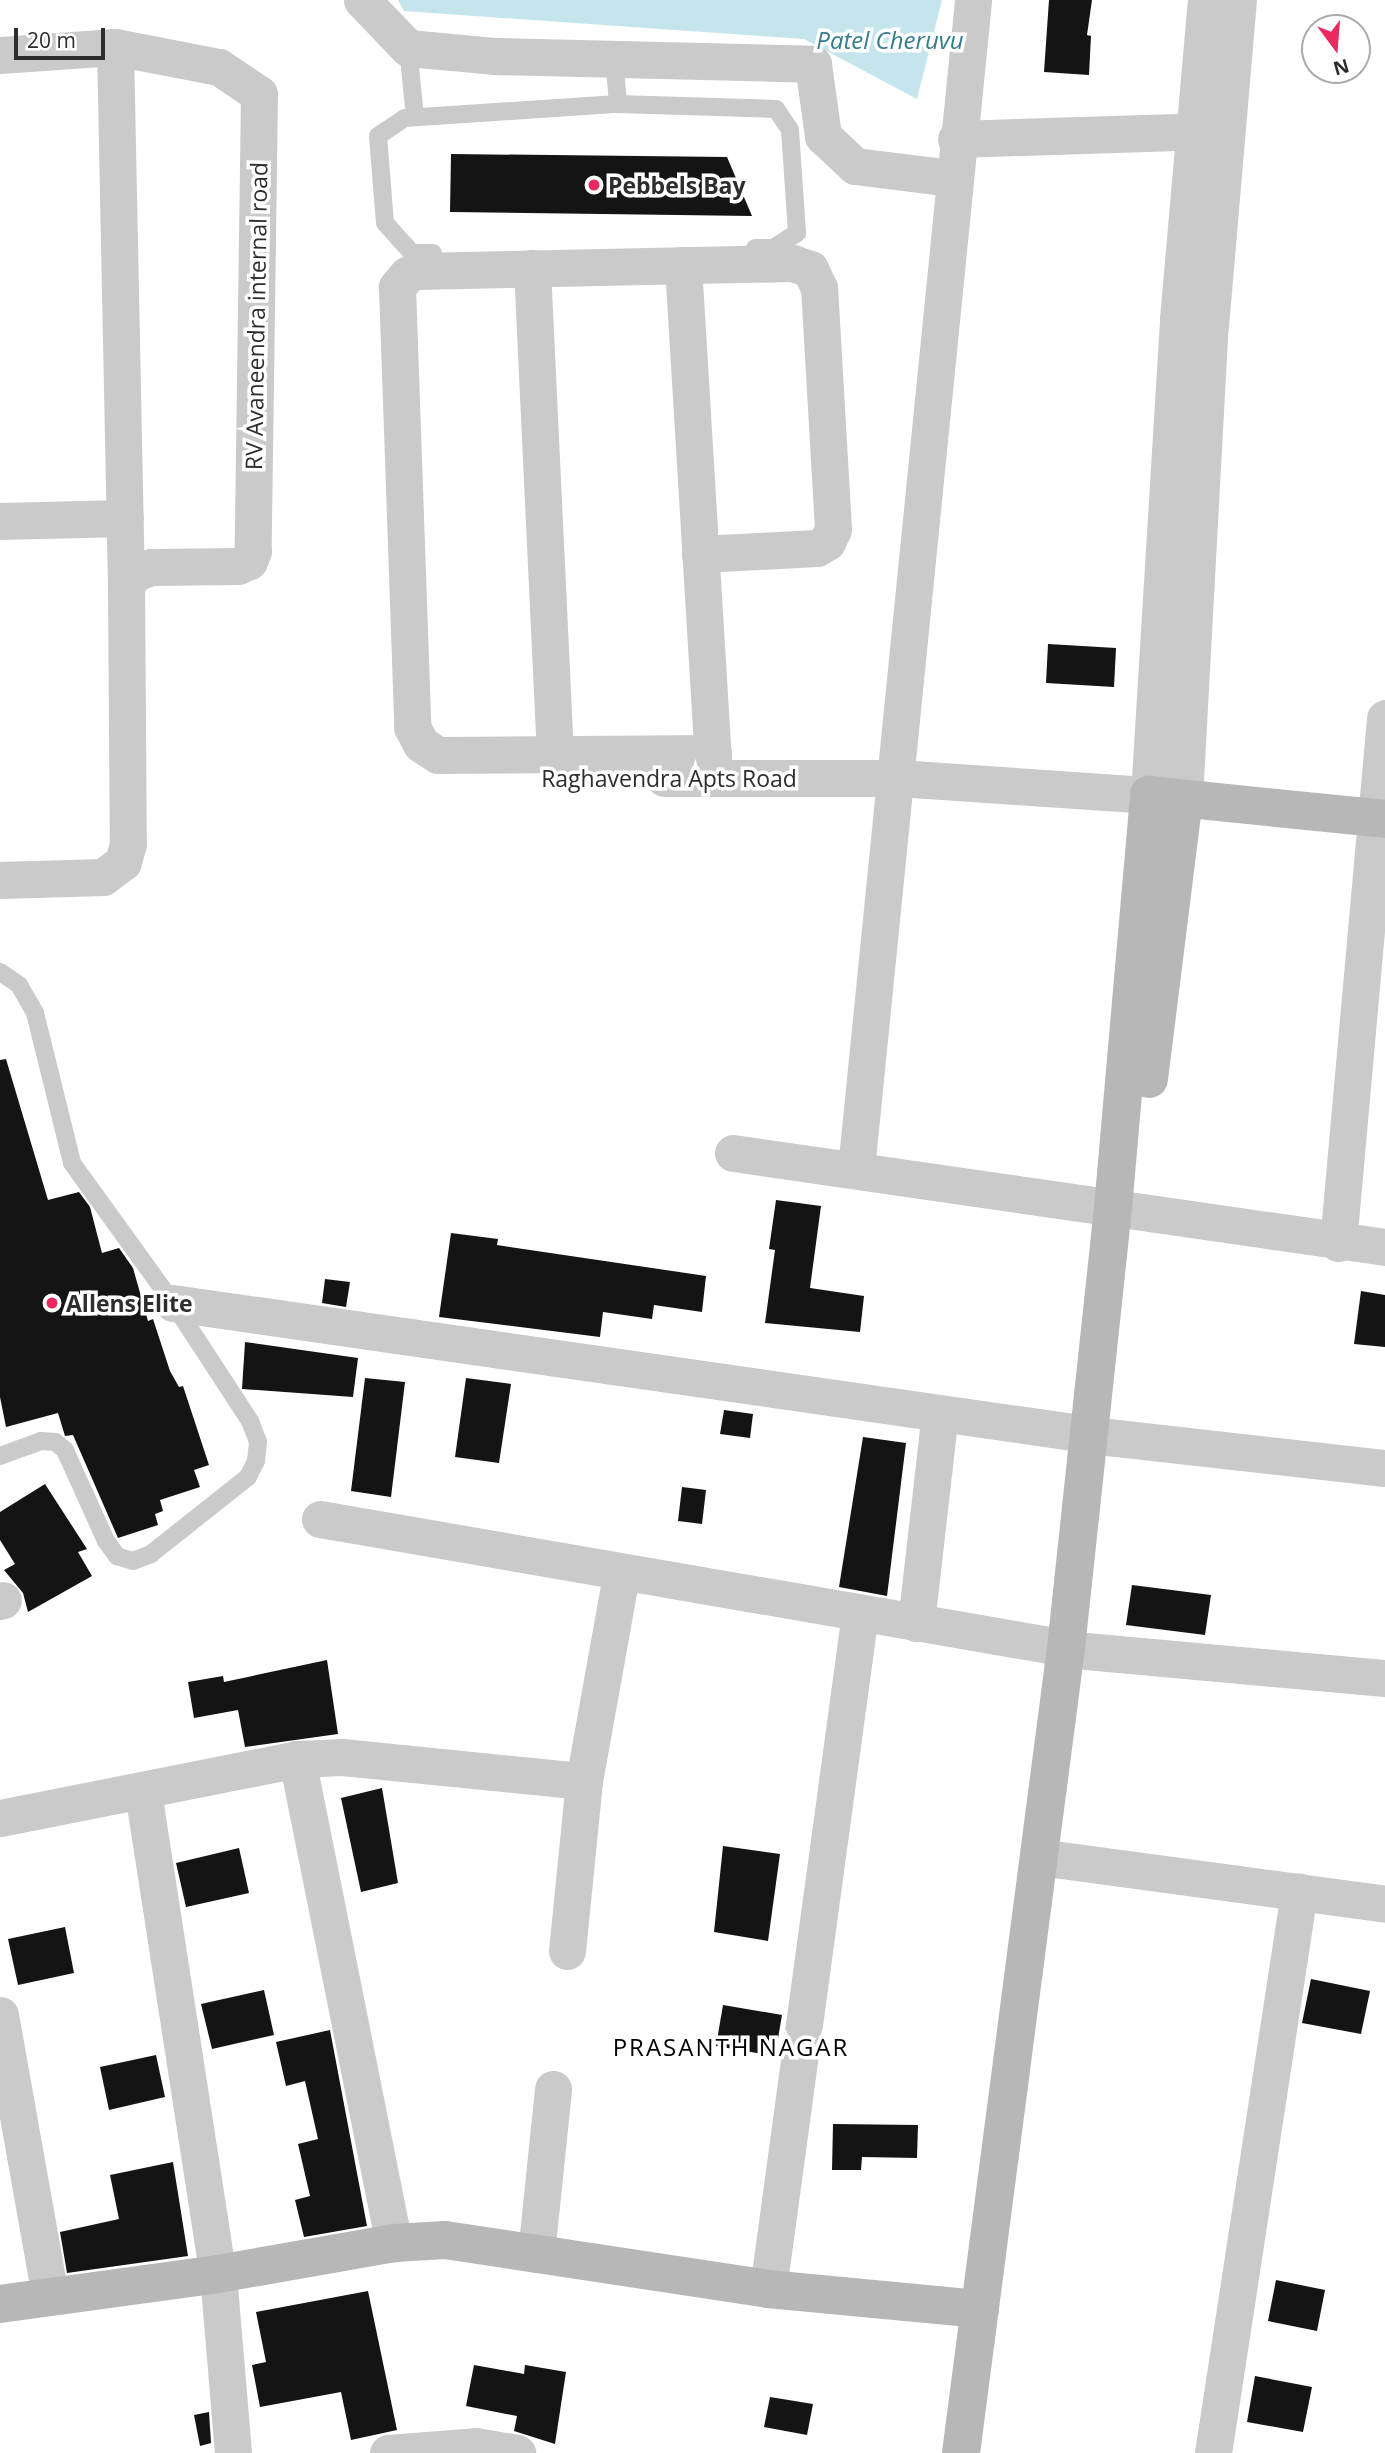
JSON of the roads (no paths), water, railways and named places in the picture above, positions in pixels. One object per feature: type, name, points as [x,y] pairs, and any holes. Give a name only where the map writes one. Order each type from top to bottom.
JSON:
[{"type":"street","points":[[362,0],[408,48],[494,56],[813,64],[822,136],[855,166],[952,178]]},
{"type":"street","points":[[856,1169],[898,778],[952,178],[973,0]]},
{"type":"street","points":[[986,2453],[1049,1858],[1076,1649],[1167,797],[1209,131],[1206,0]]},
{"type":"street","points":[[1209,131],[1238,0]]},
{"type":"street","points":[[0,880],[103,877],[123,862],[128,844],[125,518],[115,47]]},
{"type":"street","name":"RV Avaneendra internal road","points":[[0,55],[115,47],[219,67],[259,94],[253,551],[249,561],[238,566],[151,567],[135,573],[126,584]]},
{"type":"street","points":[[956,139],[1209,131]]},
{"type":"street","points":[[683,265],[700,554],[713,766],[555,754],[438,755],[421,744],[412,727],[397,287],[415,271],[532,268],[683,265],[793,263],[810,269],[820,301],[833,529],[827,542],[817,548],[700,554]]},
{"type":"street","points":[[532,268],[555,754]]},
{"type":"street","points":[[0,521],[125,518]]},
{"type":"street","points":[[1338,1243],[1380,819],[1385,718]]},
{"type":"street","name":"Raghavendra Apts Road","points":[[439,779],[713,766],[1167,797]]},
{"type":"street","points":[[1167,797],[1380,819]]},
{"type":"street","points":[[733,1153],[1385,1248]]},
{"type":"street","points":[[173,1303],[1098,1436],[1385,1468]]},
{"type":"street","points":[[916,1623],[940,1413]]},
{"type":"street","points":[[320,1519],[621,1574],[1076,1649],[1385,1678]]},
{"type":"street","points":[[567,1951],[584,1781],[621,1574]]},
{"type":"street","points":[[768,2289],[860,1613]]},
{"type":"street","points":[[0,1818],[143,1792],[297,1759],[342,1757],[584,1781]]},
{"type":"street","points":[[297,1759],[394,2243]]},
{"type":"street","points":[[143,1792],[218,2274],[233,2453]]},
{"type":"street","points":[[1049,1858],[1385,1904]]},
{"type":"street","points":[[961,2453],[980,2309],[1049,1858]]},
{"type":"street","points":[[1213,2453],[1299,1892]]},
{"type":"street","points":[[0,2015],[50,2297]]},
{"type":"street","points":[[536,2254],[553,2089]]},
{"type":"street","points":[[0,2304],[218,2274],[394,2243],[445,2241],[768,2289],[980,2309]]},
{"type":"street","points":[[388,2453],[476,2446],[517,2453]]},
{"type":"lane","points":[[408,48],[415,117]]},
{"type":"lane","points":[[614,57],[618,104]]},
{"type":"lane","points":[[618,104],[776,109],[790,130],[797,233],[773,248],[412,254],[385,223],[377,136],[405,118],[618,104]]},
{"type":"lane","points":[[0,972],[19,985],[35,1013],[72,1163],[173,1303],[250,1421],[258,1441],[256,1461],[248,1477],[151,1554],[133,1560],[117,1556],[106,1541],[65,1450],[55,1442],[41,1441],[0,1456]]},
{"type":"water","name":"Patel Cheruvu","points":[[398,0],[942,0],[917,99],[804,39],[404,11]]},
{"type":"place","name":"Pebbels Bay","points":[[594,185]]},
{"type":"place","name":"Allens Elite","points":[[52,1303]]},
{"type":"district","name":"PRASANTH NAGAR","points":[[731,2047]]}]
